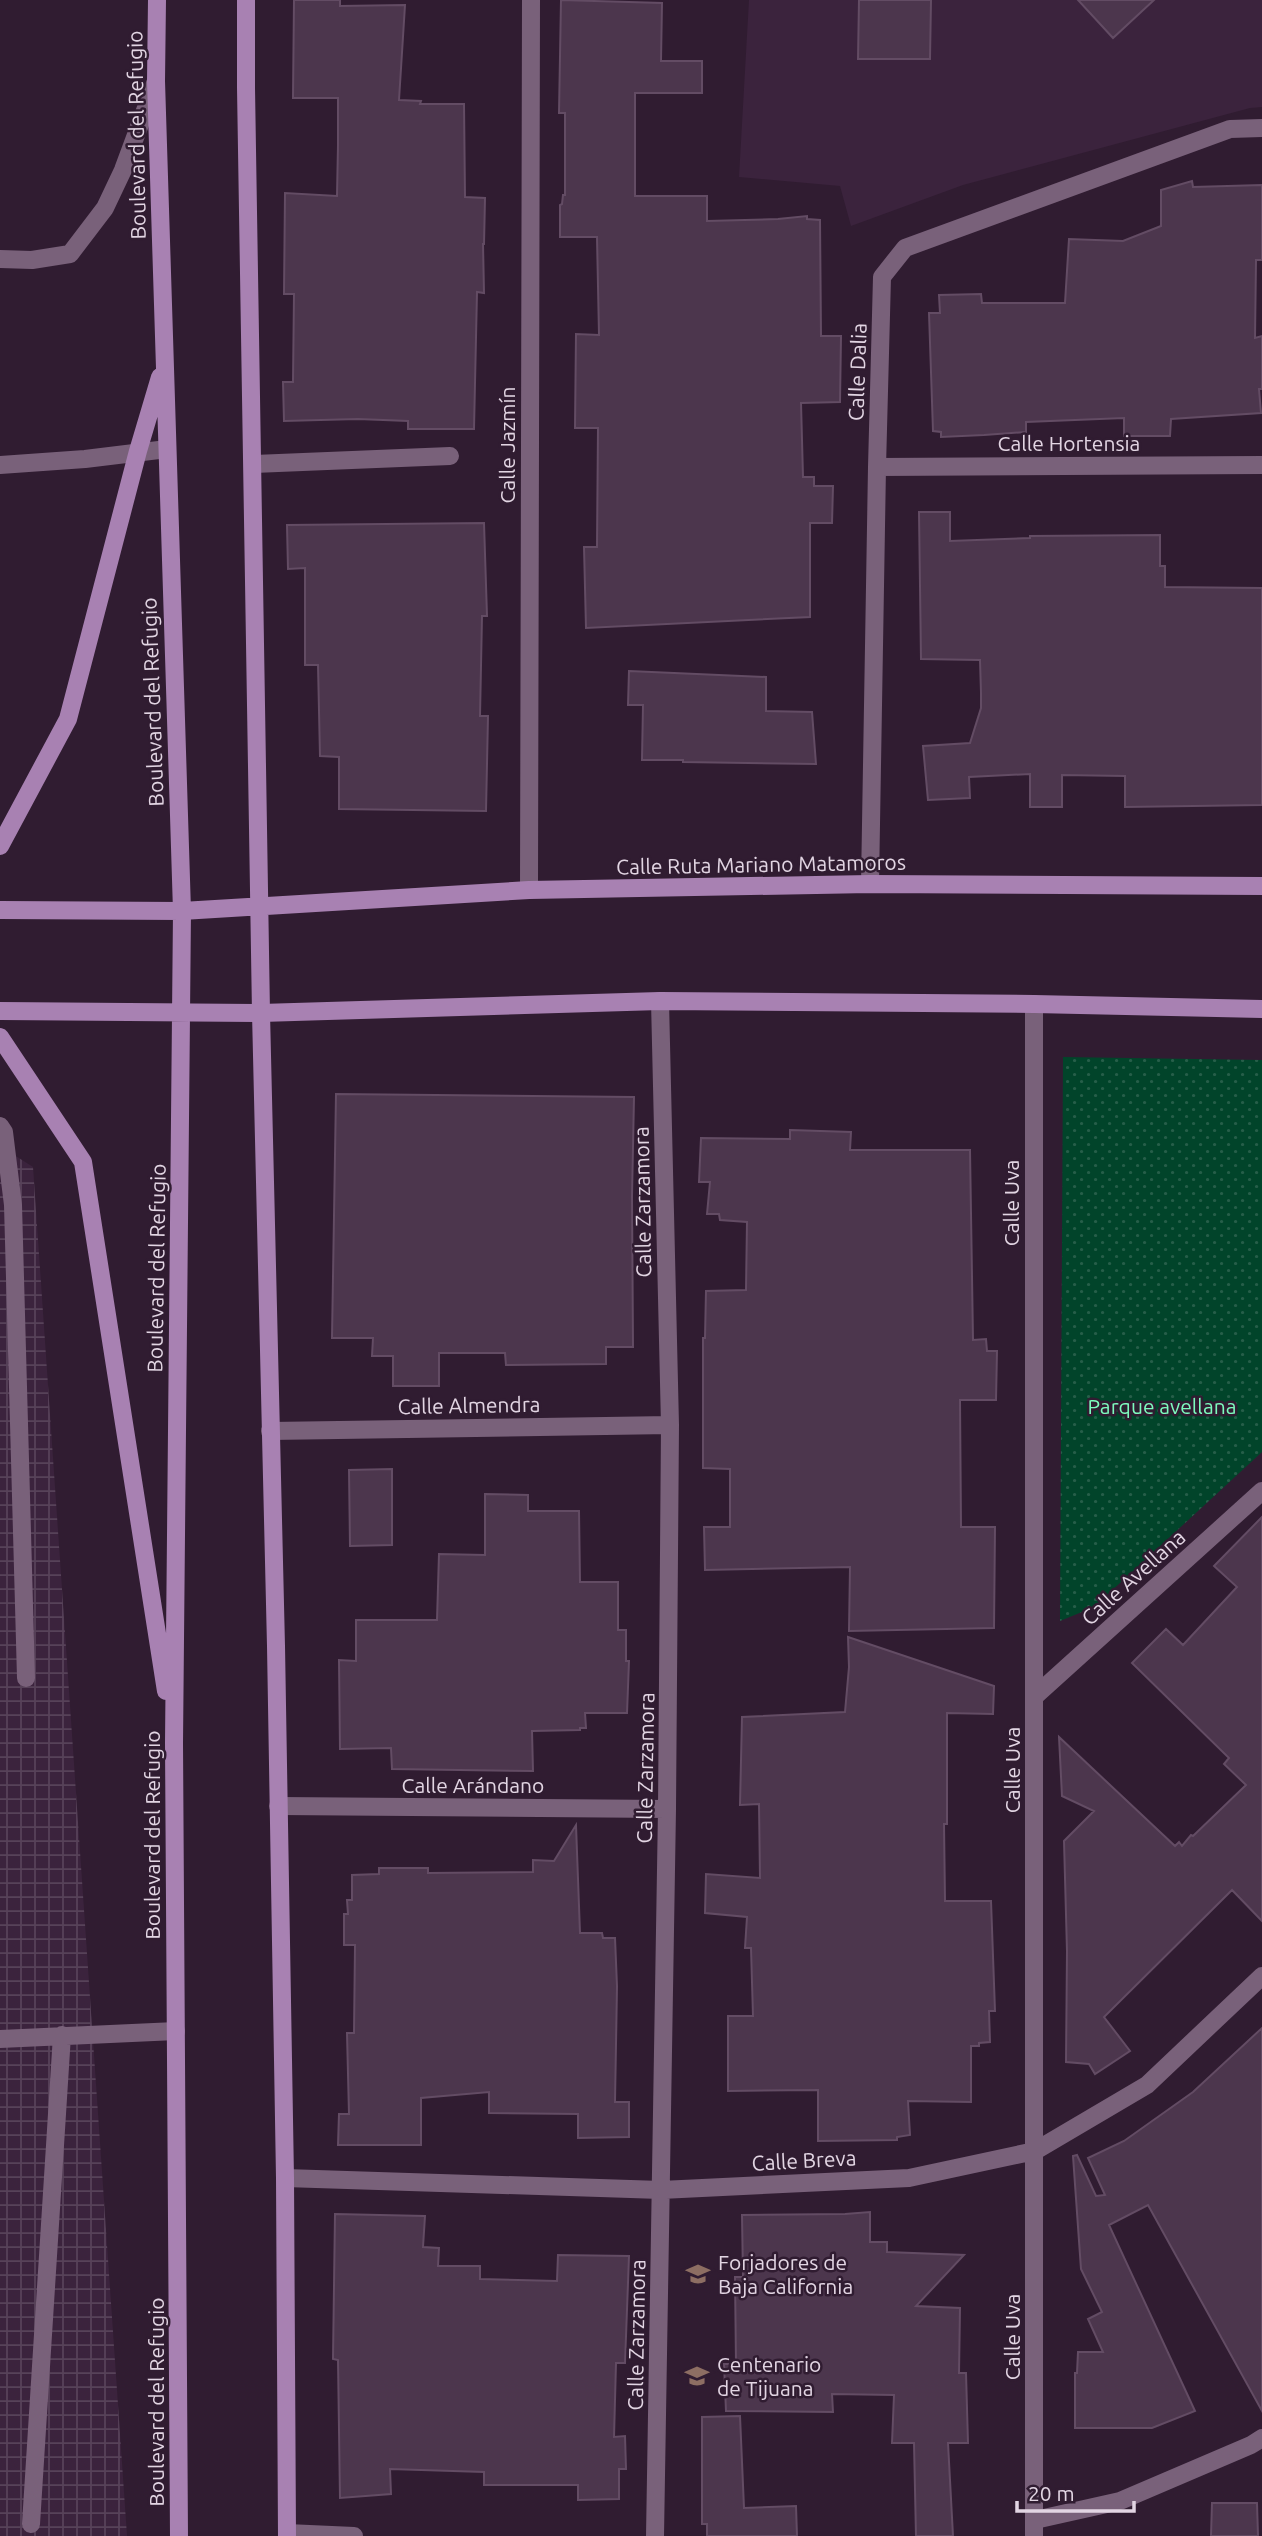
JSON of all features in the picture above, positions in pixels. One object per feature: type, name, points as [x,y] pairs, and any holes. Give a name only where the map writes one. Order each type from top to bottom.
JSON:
[{"type":"main road","name":"Boulevard del Refugio","points":[[157,0],[156,81],[182,1013],[174,1743],[179,2536]]},
{"type":"main road","points":[[246,0],[261,1013],[285,2178],[287,2534]]},
{"type":"main road","points":[[0,846],[68,719],[138,452],[164,364]]},
{"type":"main road","name":"Calle Ruta Mariano Matamoros","points":[[0,910],[181,911],[529,890],[870,884],[1262,886]]},
{"type":"main road","points":[[0,1011],[261,1013],[660,1001],[1262,1009]]},
{"type":"main road","points":[[0,1037],[83,1162],[174,1743]]},
{"type":"street","name":"Calle Jazmín","points":[[529,890],[531,0]]},
{"type":"street","points":[[0,259],[32,260],[70,254],[105,208],[123,170],[156,81]]},
{"type":"street","name":"Calle Dalia","points":[[870,884],[882,276],[905,248],[1230,129],[1262,128]]},
{"type":"street","points":[[0,465],[85,459],[167,449]]},
{"type":"street","points":[[253,464],[450,456]]},
{"type":"street","name":"Calle Hortensia","points":[[877,467],[1262,465]]},
{"type":"street","name":"Calle Zarzamora","points":[[655,2536],[667,1810],[670,1425],[660,1001]]},
{"type":"street","name":"Calle Uva","points":[[1034,1004],[1034,2528]]},
{"type":"street","points":[[0,1126],[4,1132],[13,1205],[26,1678]]},
{"type":"street","name":"Calle Almendra","points":[[270,1431],[670,1425]]},
{"type":"street","name":"Calle Avellana","points":[[1034,1697],[1262,1491]]},
{"type":"street","name":"Calle Arándano","points":[[278,1806],[667,1810]]},
{"type":"street","name":"Calle Breva","points":[[285,2178],[661,2190],[909,2178],[1035,2151],[1147,2085],[1262,1976]]},
{"type":"street","points":[[0,2039],[176,2031]]},
{"type":"street","points":[[31,2524],[62,2035]]},
{"type":"street","points":[[1034,2528],[1120,2501],[1262,2438]]},
{"type":"street","points":[[287,2534],[354,2536]]},
{"type":"shaded area","points":[[749,0],[1262,0],[1262,107],[963,185],[851,226],[840,186],[739,177]]},
{"type":"shaded area","points":[[0,1146],[33,1167],[127,2536],[0,2536]]},
{"type":"green space","name":"Parque avellana","points":[[1063,1057],[1262,1060],[1262,1452],[1094,1607],[1060,1621]]},
{"type":"building","points":[[294,0],[340,0],[340,6],[405,5],[399,100],[421,101],[420,104],[464,104],[465,197],[485,198],[484,293],[477,292],[474,429],[408,429],[408,421],[284,421],[283,382],[293,382],[294,294],[284,294],[285,193],[337,196],[338,98],[293,98]]},
{"type":"building","points":[[561,0],[662,3],[661,61],[702,61],[702,93],[635,93],[635,196],[707,196],[707,221],[807,216],[807,219],[820,220],[821,336],[841,336],[840,402],[801,403],[803,477],[814,477],[814,486],[833,486],[832,523],[810,523],[810,617],[586,628],[584,547],[597,547],[598,428],[575,428],[576,334],[599,335],[597,237],[560,237],[560,205],[565,195],[565,113],[559,113]]},
{"type":"building","points":[[859,0],[931,0],[930,59],[858,59]]},
{"type":"building","points":[[1078,0],[1154,0],[1113,38]]},
{"type":"building","points":[[1192,181],[1193,187],[1262,185],[1262,260],[1256,260],[1255,338],[1262,336],[1262,389],[1259,389],[1261,413],[1171,419],[1170,436],[1124,436],[1124,418],[1026,422],[1026,432],[984,435],[941,437],[941,432],[933,431],[929,313],[940,313],[939,295],[981,294],[982,303],[1065,303],[1069,239],[1123,241],[1161,226],[1161,190]]},
{"type":"building","points":[[919,512],[950,512],[950,541],[1030,536],[1160,535],[1160,566],[1165,566],[1165,587],[1262,588],[1262,805],[1125,807],[1125,776],[1062,775],[1062,807],[1030,807],[1030,774],[969,777],[970,798],[928,800],[923,746],[970,743],[981,708],[980,660],[921,659]]},
{"type":"building","points":[[484,523],[487,616],[482,616],[480,716],[488,716],[486,811],[339,809],[339,757],[320,756],[318,665],[305,665],[305,568],[288,569],[287,525]]},
{"type":"building","points":[[629,671],[766,677],[766,711],[812,712],[816,764],[642,760],[643,705],[628,705]]},
{"type":"building","points":[[336,1094],[634,1097],[633,1347],[606,1347],[606,1364],[506,1365],[505,1353],[439,1353],[439,1386],[393,1386],[393,1356],[372,1356],[373,1338],[332,1338]]},
{"type":"building","points":[[790,1130],[851,1132],[850,1150],[970,1150],[973,1340],[986,1339],[987,1351],[997,1351],[996,1400],[960,1400],[961,1527],[995,1527],[994,1628],[849,1631],[850,1567],[705,1570],[704,1527],[730,1527],[730,1469],[703,1468],[703,1338],[706,1291],[746,1290],[747,1222],[720,1220],[719,1214],[707,1214],[710,1182],[699,1182],[701,1138],[790,1139]]},
{"type":"building","points":[[392,1469],[392,1545],[350,1546],[349,1470]]},
{"type":"building","points":[[485,1494],[528,1495],[528,1511],[579,1511],[580,1582],[618,1582],[618,1630],[626,1630],[626,1661],[629,1661],[627,1713],[585,1713],[586,1728],[580,1730],[532,1731],[533,1771],[392,1769],[391,1748],[340,1749],[339,1660],[356,1661],[356,1620],[437,1620],[439,1554],[485,1555]]},
{"type":"building","points":[[1262,1517],[1262,1921],[1232,1890],[1104,2017],[1130,2051],[1095,2074],[1089,2064],[1066,2062],[1064,1841],[1094,1811],[1062,1796],[1059,1737],[1175,1846],[1179,1842],[1182,1846],[1246,1785],[1224,1764],[1229,1758],[1132,1663],[1166,1629],[1183,1645],[1237,1587],[1214,1566]]},
{"type":"building","points":[[848,1637],[994,1686],[993,1714],[947,1713],[947,1824],[944,1824],[945,1901],[991,1901],[995,2011],[989,2011],[990,2042],[971,2046],[971,2102],[908,2101],[910,2135],[897,2137],[897,2140],[818,2141],[818,2090],[728,2091],[728,2016],[753,2016],[751,1948],[745,1948],[747,1917],[705,1913],[706,1874],[760,1878],[759,1804],[740,1805],[742,1717],[845,1712],[849,1667]]},
{"type":"building","points":[[576,1825],[580,1933],[602,1933],[603,1938],[615,1938],[615,2102],[629,2102],[629,2137],[578,2138],[578,2114],[489,2113],[489,2092],[421,2098],[421,2145],[338,2145],[339,2114],[349,2114],[347,2033],[354,2033],[355,1945],[344,1945],[344,1914],[348,1914],[347,1900],[352,1900],[352,1875],[379,1874],[379,1868],[428,1868],[428,1873],[533,1872],[533,1860],[554,1861]]},
{"type":"building","points":[[1262,2028],[1262,2411],[1148,2205],[1109,2225],[1195,2411],[1152,2428],[1075,2428],[1075,2373],[1078,2352],[1103,2352],[1088,2319],[1102,2312],[1081,2269],[1073,2156],[1077,2155],[1096,2196],[1105,2195],[1088,2158],[1124,2141],[1193,2092]]},
{"type":"building","points":[[870,2212],[870,2242],[887,2242],[887,2252],[964,2255],[916,2306],[960,2308],[959,2373],[966,2373],[968,2443],[948,2443],[953,2536],[916,2536],[914,2443],[892,2443],[894,2395],[832,2394],[833,2412],[726,2411],[724,2364],[736,2364],[735,2277],[743,2277],[742,2215]]},
{"type":"building","points":[[335,2214],[425,2216],[423,2247],[439,2248],[438,2266],[480,2266],[480,2279],[557,2281],[558,2255],[629,2256],[625,2363],[616,2363],[614,2437],[625,2436],[626,2469],[619,2469],[619,2499],[578,2500],[578,2485],[484,2485],[484,2472],[390,2469],[391,2494],[340,2498],[338,2360],[333,2359]]},
{"type":"building","points":[[740,2416],[744,2508],[796,2506],[797,2536],[707,2536],[707,2524],[702,2524],[702,2417]]},
{"type":"building","points":[[1212,2503],[1257,2503],[1258,2536],[1211,2536]]},
{"type":"place","name":"Forjadores de Baja California","points":[[698,2274]]},
{"type":"place","name":"Centenario de Tijuana","points":[[697,2376]]}]
